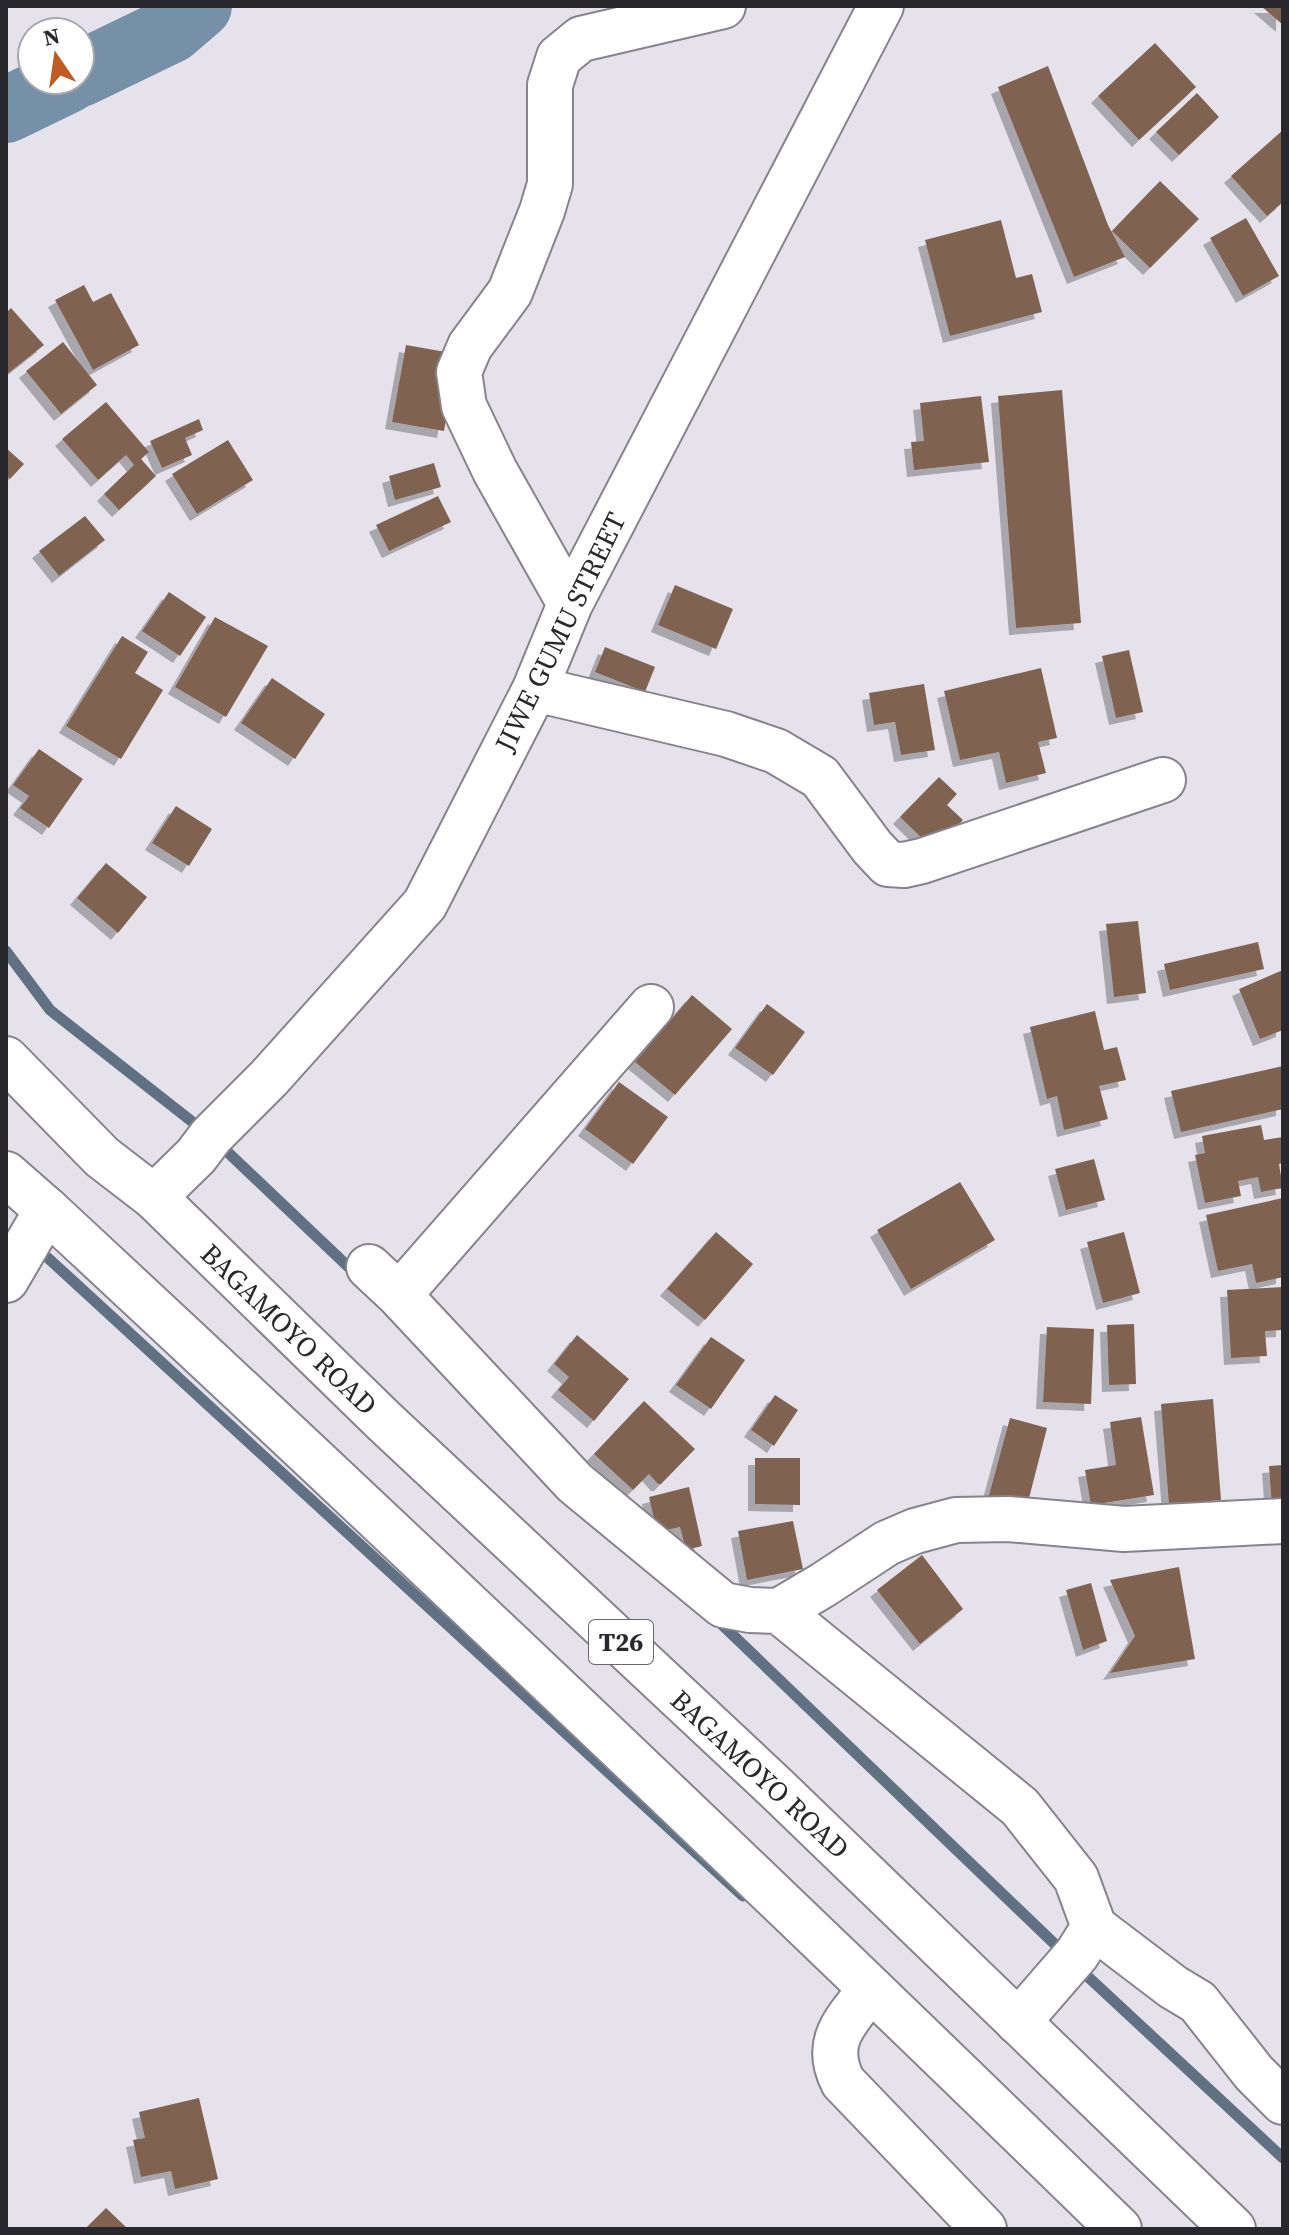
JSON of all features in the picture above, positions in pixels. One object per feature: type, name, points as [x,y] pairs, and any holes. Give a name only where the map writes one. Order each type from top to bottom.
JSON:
[{"type":"main road","points":[[570,604],[495,471],[464,406],[459,372],[470,346],[510,292],[542,211],[550,184],[550,85],[559,57],[581,39],[723,6]]},
{"type":"main road","name":"JIWE GUMU STREET","points":[[154,1197],[269,1078],[425,904],[535,689],[570,604],[881,6]]},
{"type":"main road","points":[[535,689],[726,734],[776,751],[820,777],[888,864],[904,865],[922,861],[1163,780]]},
{"type":"main road","points":[[651,1007],[384,1281],[575,1483],[686,1575],[723,1605],[779,1611],[887,1543],[915,1531],[956,1520],[1008,1519],[1124,1529],[1283,1521]]},
{"type":"main road","name":"BAGAMOYO ROAD","points":[[6,1059],[102,1157],[154,1197],[385,1422],[764,1776],[1233,2229]]},
{"type":"main road","name":"T26","points":[[6,1174],[324,1466],[1119,2229]]},
{"type":"main road","points":[[6,1280],[47,1210]]},
{"type":"main road","points":[[779,1611],[1020,1807],[1076,1878],[1094,1927],[1173,1987],[1198,2002],[1254,2073],[1283,2102]]},
{"type":"main road","points":[[1018,2022],[1077,1954],[1094,1927]]},
{"type":"main road","points":[[871,1989],[842,2026],[836,2039],[836,2069],[843,2082],[984,2229]]},
{"type":"building","points":[[1261,6],[1283,6],[1283,25]]},
{"type":"building","points":[[1155,43],[1196,87],[1139,140],[1098,96]]},
{"type":"building","points":[[1048,66],[1108,225],[1125,257],[1074,277],[998,87]]},
{"type":"building","points":[[1197,93],[1219,117],[1179,155],[1156,132]]},
{"type":"building","points":[[1283,130],[1283,202],[1267,216],[1231,176]]},
{"type":"building","points":[[1160,181],[1199,219],[1150,268],[1112,231]]},
{"type":"building","points":[[1246,218],[1279,276],[1243,296],[1210,238]]},
{"type":"building","points":[[1001,220],[1016,278],[1032,274],[1042,312],[950,336],[925,240]]},
{"type":"building","points":[[84,285],[93,302],[111,293],[139,345],[93,370],[55,300]]},
{"type":"building","points":[[11,308],[44,345],[6,375],[6,313]]},
{"type":"building","points":[[63,342],[97,385],[61,414],[26,371]]},
{"type":"building","points":[[406,345],[457,354],[444,431],[392,422]]},
{"type":"building","points":[[1062,390],[1081,623],[1016,628],[998,396]]},
{"type":"building","points":[[981,396],[989,462],[914,470],[911,442],[924,441],[920,403]]},
{"type":"building","points":[[106,402],[149,452],[141,459],[156,476],[119,510],[104,494],[134,465],[126,455],[98,480],[62,439]]},
{"type":"building","points":[[199,419],[203,430],[185,438],[192,455],[162,468],[150,441]]},
{"type":"building","points":[[228,440],[253,480],[197,514],[172,474]]},
{"type":"building","points":[[6,448],[24,464],[10,479],[6,475]]},
{"type":"building","points":[[434,463],[441,487],[395,500],[389,476]]},
{"type":"building","points":[[438,496],[451,522],[389,551],[376,525]]},
{"type":"building","points":[[85,516],[105,540],[59,576],[39,551]]},
{"type":"building","points":[[675,585],[733,609],[716,649],[658,625]]},
{"type":"building","points":[[169,592],[206,617],[180,656],[142,631]]},
{"type":"building","points":[[215,617],[268,646],[226,717],[175,687]]},
{"type":"building","points":[[122,636],[148,652],[135,673],[163,690],[121,759],[66,726]]},
{"type":"building","points":[[605,647],[655,667],[645,692],[595,672]]},
{"type":"building","points":[[1129,650],[1143,712],[1116,718],[1102,656]]},
{"type":"building","points":[[1041,668],[1057,738],[1038,742],[1046,773],[1006,783],[999,752],[960,760],[944,691]]},
{"type":"building","points":[[272,678],[325,714],[295,759],[241,723]]},
{"type":"building","points":[[924,684],[935,750],[901,755],[895,722],[874,725],[869,693]]},
{"type":"building","points":[[39,749],[83,779],[49,828],[20,808],[29,796],[13,785]]},
{"type":"building","points":[[939,777],[957,794],[947,805],[963,820],[934,850],[900,817]]},
{"type":"building","points":[[176,806],[212,829],[189,866],[152,843]]},
{"type":"building","points":[[106,863],[147,897],[118,933],[77,898]]},
{"type":"building","points":[[1138,921],[1146,993],[1114,997],[1106,924]]},
{"type":"building","points":[[1258,942],[1264,969],[1170,990],[1164,964]]},
{"type":"building","points":[[1283,970],[1283,1030],[1260,1039],[1239,989]]},
{"type":"building","points":[[692,995],[732,1029],[675,1095],[635,1062]]},
{"type":"building","points":[[767,1004],[805,1032],[773,1075],[735,1048]]},
{"type":"building","points":[[1095,1011],[1104,1050],[1117,1047],[1126,1080],[1099,1086],[1108,1119],[1064,1130],[1057,1096],[1047,1099],[1030,1027]]},
{"type":"building","points":[[1283,1066],[1283,1109],[1181,1132],[1171,1091]]},
{"type":"building","points":[[619,1082],[668,1117],[633,1164],[585,1129]]},
{"type":"building","points":[[1261,1125],[1264,1140],[1283,1137],[1283,1163],[1279,1164],[1283,1188],[1261,1192],[1258,1177],[1238,1181],[1241,1196],[1205,1203],[1195,1155],[1205,1153],[1202,1136]]},
{"type":"building","points":[[1094,1159],[1105,1200],[1066,1210],[1055,1169]]},
{"type":"building","points":[[960,1182],[995,1240],[911,1289],[877,1230]]},
{"type":"building","points":[[1283,1198],[1283,1277],[1256,1283],[1252,1264],[1218,1271],[1206,1215]]},
{"type":"building","points":[[716,1232],[753,1264],[705,1320],[667,1289]]},
{"type":"building","points":[[1124,1232],[1140,1293],[1103,1303],[1087,1242]]},
{"type":"building","points":[[1283,1287],[1283,1330],[1265,1331],[1267,1356],[1231,1358],[1227,1290]]},
{"type":"building","points":[[1134,1324],[1136,1384],[1109,1385],[1107,1325]]},
{"type":"building","points":[[1047,1327],[1094,1329],[1091,1404],[1043,1402]]},
{"type":"building","points":[[577,1335],[629,1379],[594,1421],[558,1390],[569,1377],[554,1364]]},
{"type":"building","points":[[711,1337],[745,1360],[711,1409],[676,1385]]},
{"type":"building","points":[[775,1395],[798,1410],[774,1446],[751,1430]]},
{"type":"building","points":[[1213,1399],[1221,1500],[1169,1505],[1161,1404]]},
{"type":"building","points":[[644,1401],[695,1449],[661,1484],[649,1474],[633,1490],[594,1454]]},
{"type":"building","points":[[1141,1417],[1154,1495],[1091,1505],[1085,1470],[1116,1465],[1110,1422]]},
{"type":"building","points":[[1010,1418],[1047,1428],[1026,1510],[988,1499]]},
{"type":"building","points":[[755,1458],[800,1458],[800,1505],[755,1504]]},
{"type":"building","points":[[1283,1465],[1283,1506],[1272,1507],[1269,1466]]},
{"type":"building","points":[[689,1487],[702,1546],[686,1550],[680,1527],[657,1532],[649,1497]]},
{"type":"building","points":[[793,1521],[803,1569],[747,1580],[738,1531]]},
{"type":"building","points":[[922,1555],[963,1609],[920,1644],[877,1590]]},
{"type":"building","points":[[1179,1567],[1195,1659],[1110,1673],[1135,1636],[1110,1580]]},
{"type":"building","points":[[1091,1583],[1107,1641],[1083,1650],[1066,1590]]},
{"type":"building","points":[[199,2098],[218,2179],[175,2189],[171,2171],[141,2177],[133,2140],[145,2138],[139,2112]]},
{"type":"building","points":[[106,2208],[128,2229],[85,2229]]},
{"type":"waterway","points":[[96,66],[171,30],[199,6]]},
{"type":"waterway","points":[[6,110],[35,96]]},
{"type":"waterway","points":[[6,951],[50,1010],[204,1131]]},
{"type":"waterway","points":[[217,1142],[358,1276]]},
{"type":"waterway","points":[[48,1258],[743,1896]]},
{"type":"waterway","points":[[714,1617],[1063,1952]]},
{"type":"waterway","points":[[1085,1974],[1283,2158]]}]
